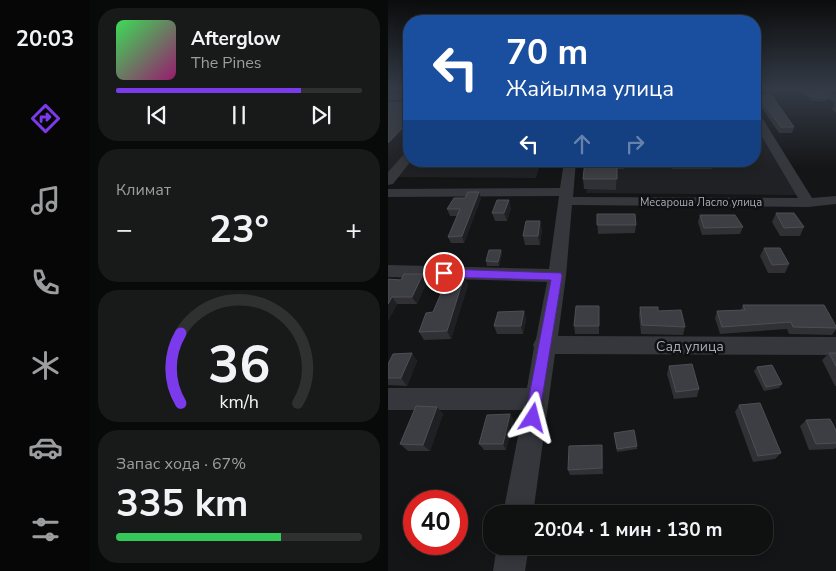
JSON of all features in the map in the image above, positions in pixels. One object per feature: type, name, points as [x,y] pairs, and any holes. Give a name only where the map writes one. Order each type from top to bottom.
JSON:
[{"type":"street","points":[[761,125],[808,202]]},
{"type":"street","points":[[388,181],[403,163]]},
{"type":"street","points":[[519,505],[544,345],[557,276],[569,167]]},
{"type":"street","name":"Месароша Ласло улица","points":[[388,193],[808,202],[836,200]]},
{"type":"street","points":[[388,271],[557,276]]},
{"type":"street","name":"Сад улица","points":[[544,345],[836,346]]},
{"type":"street","points":[[388,400],[536,399]]},
{"type":"street","points":[[509,571],[512,555]]},
{"type":"shaded area","points":[[388,116],[403,116],[403,167],[539,167],[536,178],[388,177]]},
{"type":"shaded area","points":[[761,132],[799,195],[586,193],[589,167],[761,167]]},
{"type":"building","points":[[388,116],[403,116],[403,127],[388,143]]},
{"type":"building","points":[[773,116],[786,116],[794,127],[781,127]]},
{"type":"building","points":[[584,167],[617,167],[617,179],[583,179]]},
{"type":"building","points":[[468,192],[479,192],[462,236],[448,237],[460,209],[447,209],[454,198],[465,198]]},
{"type":"building","points":[[497,200],[509,200],[504,213],[492,213]]},
{"type":"building","points":[[776,213],[794,213],[804,227],[784,228]]},
{"type":"building","points":[[597,214],[635,214],[636,225],[597,225]]},
{"type":"building","points":[[700,215],[735,215],[743,227],[704,228]]},
{"type":"building","points":[[526,221],[540,221],[538,236],[523,236]]},
{"type":"building","points":[[764,248],[780,248],[789,264],[772,265]]},
{"type":"building","points":[[489,250],[501,250],[498,262],[486,261]]},
{"type":"building","points":[[404,274],[423,274],[412,297],[392,297],[388,304],[388,279],[401,280]]},
{"type":"building","points":[[448,277],[464,277],[447,331],[419,332],[426,313],[433,312]]},
{"type":"building","points":[[743,305],[824,305],[837,328],[793,327],[791,322],[722,327],[717,311],[745,310]]},
{"type":"building","points":[[576,306],[599,306],[599,326],[574,326]]},
{"type":"building","points":[[640,307],[658,307],[658,311],[681,310],[685,327],[642,325]]},
{"type":"building","points":[[524,311],[521,326],[494,326],[498,312]]},
{"type":"building","points":[[412,353],[401,378],[388,378],[388,364],[393,354]]},
{"type":"building","points":[[829,353],[837,353],[837,368]]},
{"type":"building","points":[[692,364],[699,389],[676,392],[669,366]]},
{"type":"building","points":[[772,365],[782,384],[766,387],[757,367]]},
{"type":"building","points":[[760,403],[781,453],[758,456],[739,405]]},
{"type":"building","points":[[416,406],[437,407],[423,445],[400,444]]},
{"type":"building","points":[[510,414],[503,444],[479,444],[487,415]]},
{"type":"building","points":[[830,419],[837,432],[837,443],[816,444],[806,420]]},
{"type":"building","points":[[634,430],[637,446],[617,449],[614,433]]},
{"type":"building","points":[[602,445],[602,468],[568,470],[569,446]]},
{"type":"route","points":[[444,273],[557,276],[533,418]]}]
